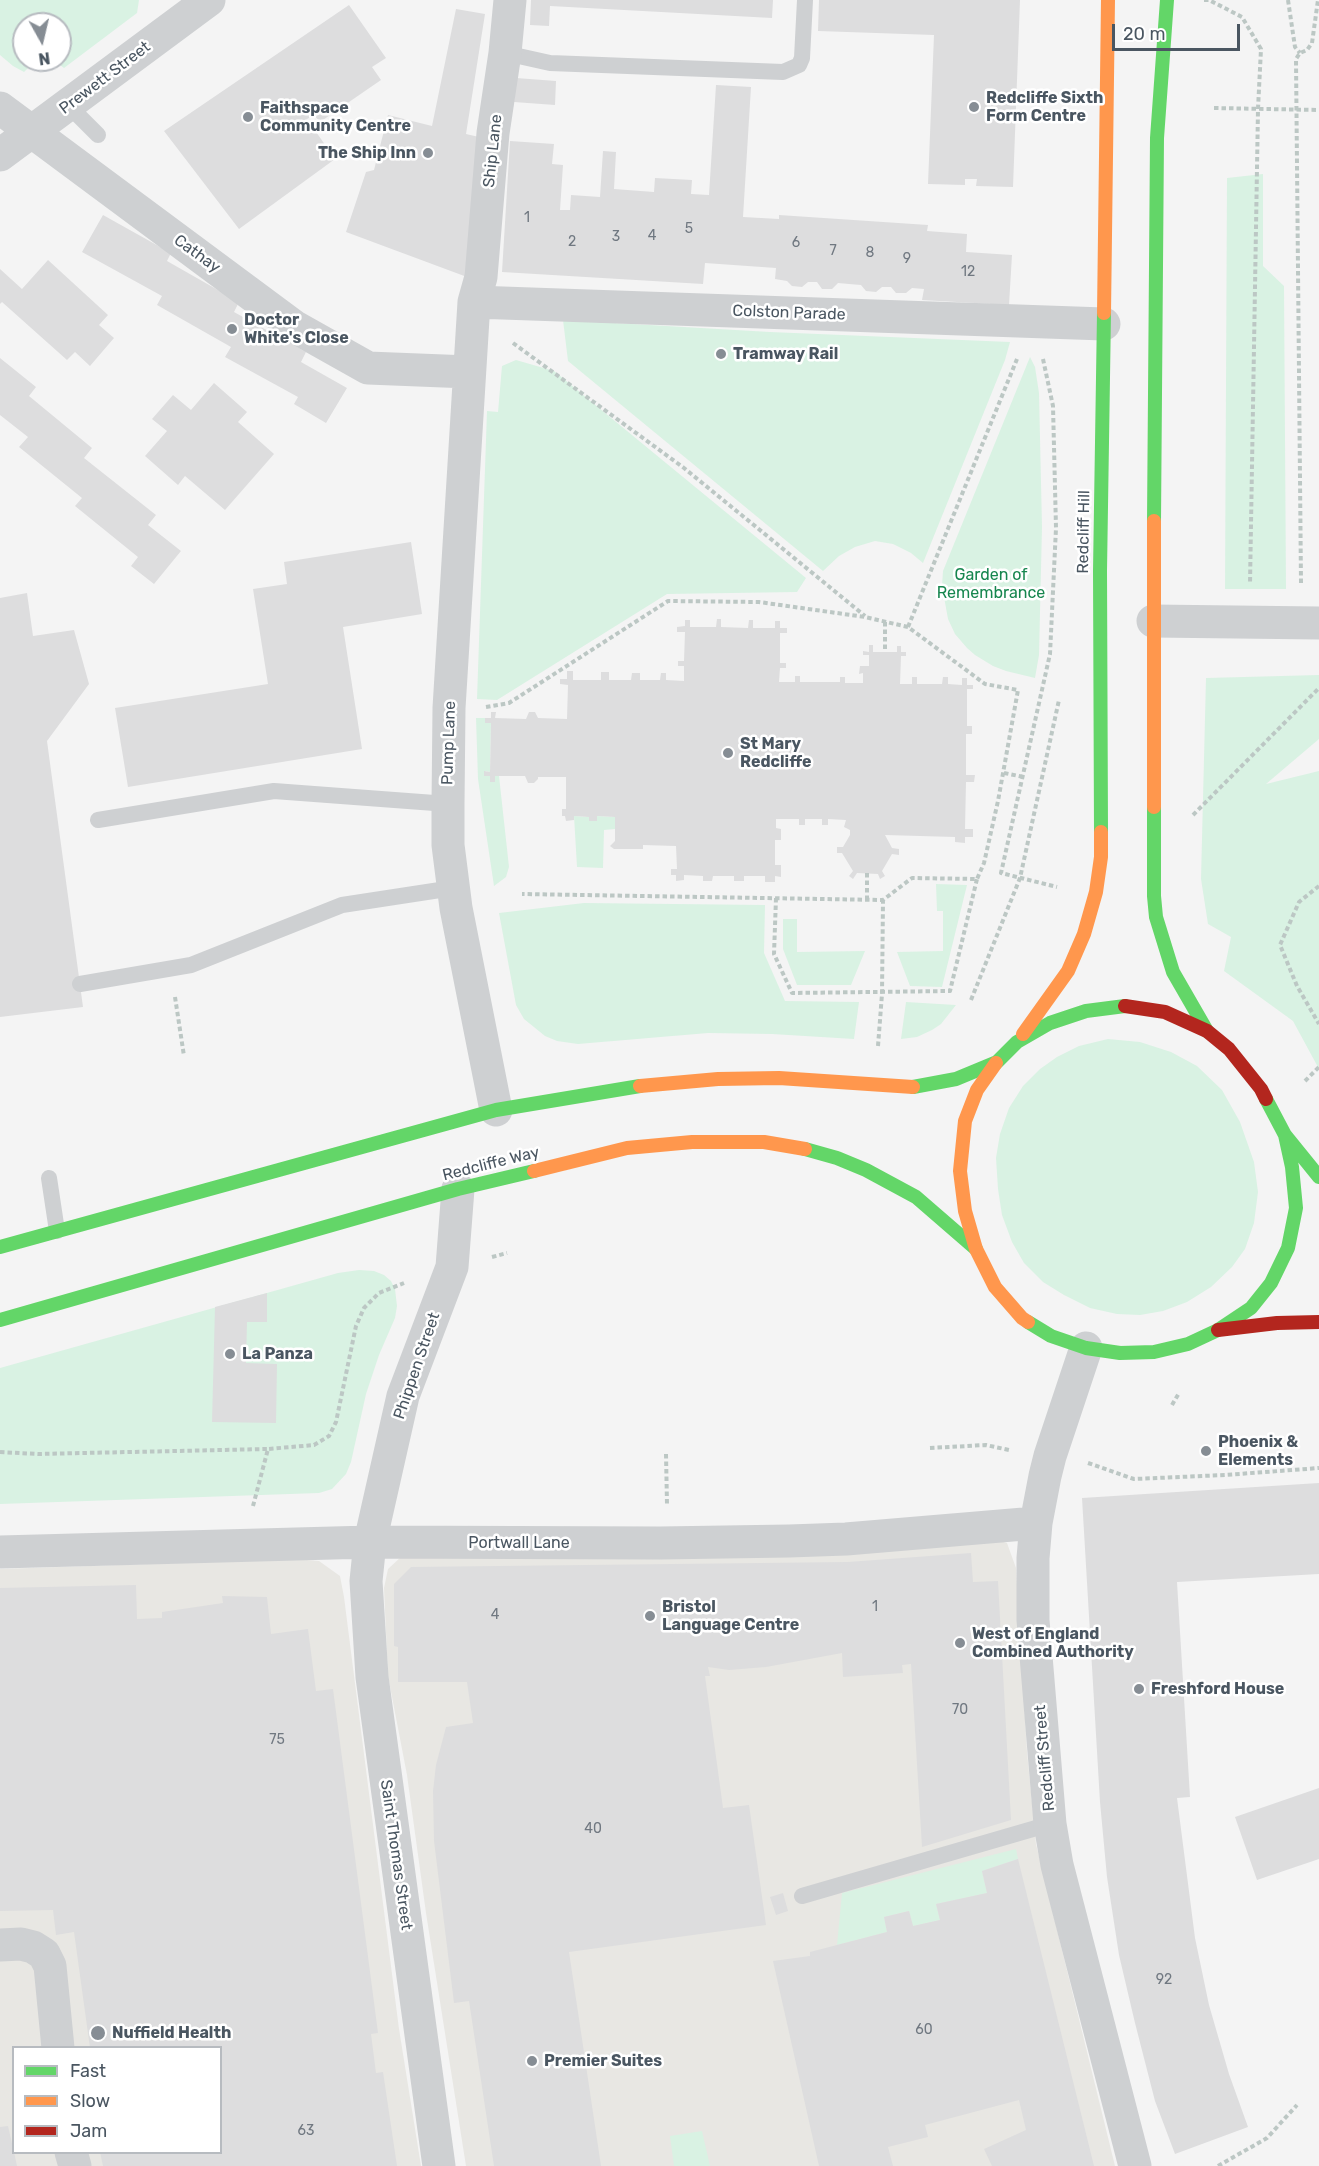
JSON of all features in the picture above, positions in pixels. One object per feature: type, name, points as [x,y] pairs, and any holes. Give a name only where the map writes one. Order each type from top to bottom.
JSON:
[{"type":"main road","name":"Redcliff Hill","points":[[1017,1042],[1068,971],[1084,934],[1096,892],[1101,857],[1100,571],[1108,0]]},
{"type":"main road","points":[[1167,0],[1157,138],[1153,621],[1154,896],[1156,917],[1173,972],[1207,1031]]},
{"type":"main road","points":[[1285,1135],[1292,1167],[1296,1208],[1288,1248],[1271,1283],[1251,1308],[1218,1330],[1188,1344],[1154,1352],[1120,1353],[1086,1348],[1051,1336],[1022,1318],[995,1287],[976,1249],[965,1211],[960,1171],[965,1121],[977,1090],[997,1062],[1017,1042],[1050,1023],[1086,1011],[1125,1006],[1164,1012],[1207,1031],[1229,1049],[1261,1089],[1285,1135],[1319,1177]]},
{"type":"main road","points":[[0,1247],[496,1110],[648,1085],[718,1078],[779,1078],[915,1087],[956,1079],[997,1062]]},
{"type":"main road","name":"Redcliffe Way","points":[[0,1320],[458,1189],[627,1148],[692,1142],[764,1143],[810,1150],[866,1170],[916,1197],[976,1249]]},
{"type":"main road","points":[[1218,1330],[1287,1322],[1319,1322]]},
{"type":"street","name":"Prewett Street","points":[[0,155],[209,0]]},
{"type":"street","name":"Ship Lane","points":[[474,302],[481,277],[493,134],[510,0]]},
{"type":"street","name":"Cathay","points":[[0,108],[295,327],[368,368],[469,372]]},
{"type":"street","name":"Colston Parade","points":[[474,302],[1104,324]]},
{"type":"street","name":"Pump Lane","points":[[474,302],[450,708],[448,844],[453,888],[496,1110]]},
{"type":"street","points":[[1153,621],[1310,623]]},
{"type":"street","name":"Phippen Street","points":[[370,1542],[403,1396],[452,1267],[458,1189]]},
{"type":"street","name":"Redcliff Street","points":[[1086,1348],[1050,1456],[1036,1523],[1033,1558],[1033,1620],[1050,1824],[1066,1903],[1135,2166]]},
{"type":"street","name":"Portwall Lane","points":[[0,1552],[370,1542],[789,1541],[846,1539],[1036,1523]]},
{"type":"street","name":"Saint Thomas Street","points":[[370,1542],[366,1581],[372,1677],[439,2166]]},
{"type":"street","points":[[0,1939],[33,1947],[44,1954],[50,1966],[58,2046]]},
{"type":"lane","points":[[505,53],[550,63],[783,72],[799,64],[802,58],[805,0]]},
{"type":"lane","points":[[68,105],[98,135]]},
{"type":"lane","points":[[98,820],[274,791],[448,804]]},
{"type":"lane","points":[[80,984],[191,966],[342,905],[453,888]]},
{"type":"lane","points":[[49,1178],[57,1231]]},
{"type":"lane","points":[[802,1896],[1050,1824]]},
{"type":"path","points":[[1209,0],[1242,17],[1261,49],[1250,590]]},
{"type":"path","points":[[1288,0],[1295,47],[1300,53]]},
{"type":"path","points":[[1310,623],[1296,59],[1312,43],[1318,0]]},
{"type":"path","points":[[1214,108],[1319,110]]},
{"type":"path","points":[[474,302],[506,339],[684,468],[865,617]]},
{"type":"path","points":[[1042,350],[1053,406],[1055,551],[1050,654],[1001,873],[1063,888]]},
{"type":"path","points":[[908,627],[1017,358]]},
{"type":"path","points":[[450,708],[476,708],[509,703],[668,602],[759,602],[865,617],[908,627],[985,684],[1018,690],[1004,773],[984,863],[977,879],[950,991],[882,994],[792,993],[774,954],[776,898]]},
{"type":"path","points":[[885,622],[885,652]]},
{"type":"path","points":[[1193,815],[1319,688]]},
{"type":"path","points":[[971,1000],[1020,878],[1059,698]]},
{"type":"path","points":[[1004,773],[1024,777]]},
{"type":"path","points":[[867,873],[867,900]]},
{"type":"path","points":[[522,894],[883,900],[912,878],[977,879]]},
{"type":"path","points":[[1319,886],[1299,902],[1280,945],[1297,986],[1319,1024]]},
{"type":"path","points":[[883,900],[882,994],[877,1047],[887,1048]]},
{"type":"path","points":[[175,993],[184,1056]]},
{"type":"path","points":[[1305,1082],[1319,1067]]},
{"type":"path","points":[[0,1452],[38,1454],[291,1449],[314,1445],[329,1436],[336,1422],[356,1326],[364,1308],[379,1293],[400,1284]]},
{"type":"path","points":[[1172,1405],[1179,1393]]},
{"type":"path","points":[[930,1448],[986,1445],[1009,1450]]},
{"type":"path","points":[[252,1509],[268,1449]]},
{"type":"path","points":[[666,1454],[668,1508]]},
{"type":"path","points":[[1081,1461],[1134,1479],[1319,1468]]},
{"type":"path","points":[[1218,2166],[1267,2138],[1297,2105]]},
{"type":"shaded area","points":[[994,1539],[1007,1543],[1016,1568],[1027,1752],[1036,1844],[1115,2166],[466,2166],[426,1913],[407,1775],[388,1676],[384,1588],[388,1569],[402,1556]]},
{"type":"shaded area","points":[[296,1559],[319,1561],[340,1576],[344,1597],[399,2029],[421,2166],[0,2166],[0,1569]]},
{"type":"green space","points":[[0,0],[139,0],[137,13],[72,62],[72,12],[12,12],[12,65],[0,55]]},
{"type":"green space","points":[[1263,174],[1263,266],[1284,286],[1286,589],[1225,589],[1227,178]]},
{"type":"green space","points":[[563,320],[770,332],[1010,342],[1005,360],[923,563],[911,553],[893,544],[875,541],[855,547],[839,556],[823,571],[568,361]]},
{"type":"green space","name":"Garden of Remembrance","points":[[1030,357],[1035,367],[1039,393],[1042,527],[1039,655],[1035,678],[993,666],[967,648],[955,634],[948,619],[942,586],[943,571]]},
{"type":"green space","points":[[516,360],[554,371],[806,578],[797,592],[667,594],[497,700],[477,699],[487,411],[498,412],[502,366]]},
{"type":"green space","points":[[1319,675],[1319,739],[1266,784],[1319,771],[1319,1069],[1293,1021],[1224,971],[1231,937],[1208,924],[1201,879],[1206,678]]},
{"type":"green space","points":[[476,718],[485,718],[485,723],[491,723],[490,772],[485,771],[484,776],[499,776],[509,867],[506,877],[494,886],[478,779]]},
{"type":"green space","points":[[574,816],[589,817],[589,821],[597,821],[597,816],[615,817],[615,829],[604,830],[603,868],[577,867]]},
{"type":"green space","points":[[936,884],[967,885],[942,987],[910,986],[897,952],[943,951],[943,911],[937,911]]},
{"type":"green space","points":[[584,903],[765,905],[764,953],[785,1001],[859,1002],[854,1039],[708,1033],[578,1044],[557,1041],[545,1036],[524,1019],[516,1005],[499,913]]},
{"type":"green space","points":[[783,919],[797,919],[797,952],[865,951],[851,985],[797,985],[783,949]]},
{"type":"green space","points":[[906,1002],[956,1005],[941,1024],[932,1030],[917,1037],[901,1039]]},
{"type":"green space","points":[[1108,1039],[1140,1042],[1171,1052],[1197,1066],[1222,1090],[1240,1122],[1254,1162],[1258,1192],[1254,1223],[1245,1249],[1232,1267],[1211,1287],[1187,1302],[1163,1311],[1140,1315],[1117,1314],[1090,1308],[1043,1282],[1024,1263],[1012,1242],[1002,1215],[998,1189],[996,1158],[1000,1134],[1009,1108],[1023,1086],[1040,1069],[1057,1057],[1079,1046]]},
{"type":"green space","points":[[359,1270],[374,1271],[391,1281],[395,1289],[397,1306],[395,1318],[366,1394],[351,1462],[346,1474],[332,1489],[319,1493],[0,1504],[0,1368],[338,1273]]},
{"type":"green space","points":[[1016,1849],[1018,1859],[982,1871],[987,1893],[936,1904],[940,1920],[913,1926],[909,1911],[884,1917],[887,1932],[837,1945],[842,1893]]},
{"type":"green space","points":[[702,2131],[710,2166],[674,2166],[670,2136]]},
{"type":"building","points":[[531,0],[773,0],[772,18],[550,6],[549,26],[530,25]]},
{"type":"building","name":"Redcliffe Sixth Form Centre","points":[[819,0],[1020,0],[1013,187],[976,186],[977,179],[965,179],[965,185],[928,184],[934,35],[818,31]]},
{"type":"building","name":"Faithspace Community Centre","points":[[349,5],[386,58],[372,67],[381,80],[320,122],[314,115],[307,119],[335,159],[239,229],[164,131]]},
{"type":"building","name":"The Ship Inn","points":[[456,9],[485,14],[466,134],[479,137],[467,277],[346,232],[366,172],[374,170],[388,115],[432,126]]},
{"type":"building","points":[[516,78],[556,81],[555,105],[514,102]]},
{"type":"building","points":[[716,85],[751,87],[743,217],[779,219],[779,215],[928,225],[927,231],[967,234],[966,252],[1012,255],[1009,305],[922,300],[924,289],[912,288],[906,293],[896,293],[891,287],[882,287],[876,292],[866,291],[861,285],[838,283],[832,289],[822,289],[817,282],[808,282],[802,287],[792,286],[787,281],[775,279],[776,268],[705,263],[703,284],[502,272],[510,141],[554,144],[552,164],[563,165],[560,210],[570,210],[571,195],[600,197],[603,151],[616,152],[614,189],[654,192],[655,178],[692,180],[691,194],[709,195]]},
{"type":"building","name":"Doctor White's Close","points":[[103,215],[171,253],[167,261],[239,302],[234,312],[306,352],[301,362],[347,388],[326,423],[294,404],[298,397],[225,357],[231,347],[157,305],[162,296],[82,252]]},
{"type":"building","points":[[48,260],[108,315],[99,325],[114,338],[90,366],[75,352],[67,360],[2,302],[0,304],[0,269],[22,289]]},
{"type":"building","points":[[0,358],[36,387],[29,396],[92,448],[84,458],[156,515],[148,525],[181,551],[154,584],[131,566],[138,557],[75,506],[82,498],[19,447],[28,437],[0,415]]},
{"type":"building","points":[[214,383],[247,412],[238,422],[274,454],[225,510],[185,476],[178,485],[145,456],[167,431],[152,419],[173,395],[191,410]]},
{"type":"building","points":[[411,542],[422,614],[343,627],[362,749],[128,787],[115,708],[268,684],[253,589],[287,584],[284,562]]},
{"type":"building","points":[[27,593],[33,636],[74,630],[89,684],[47,741],[83,1007],[0,1017],[0,598]]},
{"type":"building","name":"St Mary Redcliffe","points":[[717,619],[721,619],[721,627],[748,628],[749,620],[753,620],[753,628],[775,628],[775,621],[780,621],[780,628],[787,628],[787,633],[780,633],[780,663],[786,663],[786,668],[780,668],[779,682],[795,682],[795,676],[800,676],[800,682],[840,682],[840,677],[845,677],[845,683],[863,683],[863,673],[859,674],[860,666],[869,666],[869,655],[863,655],[863,651],[869,652],[869,645],[873,645],[873,652],[897,652],[897,646],[901,646],[901,652],[906,652],[906,656],[901,656],[900,684],[912,684],[912,677],[917,677],[917,684],[942,684],[943,677],[948,677],[948,684],[962,685],[962,678],[967,678],[967,685],[973,685],[973,689],[967,689],[967,726],[972,726],[972,734],[966,734],[966,775],[975,775],[974,782],[966,782],[965,829],[973,829],[973,837],[965,837],[965,843],[955,842],[955,837],[885,835],[892,848],[899,849],[899,855],[892,854],[882,871],[885,876],[880,879],[878,874],[857,873],[853,879],[849,876],[853,871],[842,853],[837,853],[837,847],[843,847],[850,835],[850,830],[844,827],[846,820],[828,819],[828,825],[822,825],[822,819],[805,819],[805,825],[799,825],[799,819],[776,819],[776,828],[781,829],[781,840],[775,840],[775,865],[781,865],[781,877],[775,876],[775,882],[765,882],[765,876],[744,876],[744,881],[734,881],[734,876],[713,876],[712,881],[703,881],[703,876],[684,875],[684,880],[676,881],[676,875],[671,875],[671,869],[677,869],[676,846],[643,845],[643,849],[614,849],[610,846],[615,841],[615,817],[597,816],[597,821],[589,821],[589,817],[574,816],[574,820],[566,821],[565,816],[562,816],[562,809],[566,809],[566,777],[538,777],[534,783],[528,783],[525,776],[495,776],[495,782],[490,782],[490,776],[484,776],[484,771],[490,772],[491,723],[485,723],[485,718],[491,718],[491,712],[496,712],[495,718],[526,719],[529,712],[535,712],[538,718],[567,719],[568,685],[560,684],[560,679],[567,679],[567,671],[573,671],[573,680],[601,680],[601,672],[609,672],[609,680],[631,680],[632,673],[640,673],[640,680],[660,680],[661,673],[666,673],[666,680],[684,681],[684,666],[678,666],[678,661],[684,661],[685,632],[677,632],[677,627],[685,626],[685,620],[690,620],[690,627],[716,627]]},
{"type":"building","name":"La Panza","points":[[267,1293],[267,1322],[247,1322],[246,1363],[277,1364],[276,1423],[212,1422],[215,1307]]},
{"type":"building","points":[[1319,1483],[1319,1574],[1177,1582],[1190,1797],[1177,1798],[1195,1938],[1209,2005],[1229,2074],[1248,2127],[1175,2154],[1155,2101],[1135,2023],[1119,1955],[1107,1877],[1100,1802],[1082,1498]]},
{"type":"building","points":[[971,1553],[973,1582],[998,1581],[1011,1820],[922,1847],[911,1664],[902,1665],[903,1673],[843,1677],[842,1653],[766,1667],[729,1670],[708,1667],[710,1676],[705,1676],[723,1808],[749,1805],[766,1925],[569,1952],[601,2166],[494,2166],[469,2001],[454,2003],[434,1841],[433,1791],[436,1765],[446,1727],[473,1723],[467,1682],[398,1682],[398,1647],[394,1646],[394,1584],[411,1567],[848,1562]]},
{"type":"building","points":[[136,1585],[137,1619],[162,1618],[162,1612],[223,1603],[222,1596],[267,1597],[271,1634],[308,1629],[316,1691],[333,1689],[378,2033],[371,2034],[376,2073],[383,2072],[397,2166],[103,2166],[100,2154],[222,2154],[222,2046],[90,2046],[74,1932],[56,1935],[53,1910],[0,1911],[0,1588]]},
{"type":"building","points":[[1319,1788],[1319,1859],[1257,1880],[1235,1817]]},
{"type":"building","points":[[1018,1859],[1094,2166],[992,2166],[984,2149],[1026,2130],[1019,2100],[925,2125],[928,2137],[888,2147],[893,2166],[819,2166],[773,1961],[810,1956],[810,1952],[887,1932],[884,1917],[909,1911],[913,1926],[940,1920],[936,1904],[987,1893],[982,1871]]},
{"type":"building","points":[[783,1893],[788,1911],[776,1915],[770,1897]]},
{"type":"building","points":[[8,2126],[12,2154],[14,2154],[17,2166],[0,2166],[0,2127]]},
{"type":"traffic: fast","points":[[1154,521],[1157,138],[1167,0]]},
{"type":"traffic: fast","points":[[1101,832],[1100,571],[1104,313]]},
{"type":"traffic: fast","points":[[1154,807],[1156,917],[1173,972],[1207,1031]]},
{"type":"traffic: fast","points":[[996,1063],[1017,1042],[1050,1023],[1086,1011],[1125,1006]]},
{"type":"traffic: fast","points":[[913,1087],[956,1079],[997,1062]]},
{"type":"traffic: fast","points":[[0,1247],[496,1110],[640,1086]]},
{"type":"traffic: fast","points":[[1028,1322],[1051,1336],[1086,1348],[1120,1353],[1154,1352],[1188,1344],[1218,1330],[1251,1308],[1271,1283],[1288,1248],[1296,1208],[1292,1167],[1285,1135],[1266,1099]]},
{"type":"traffic: fast","points":[[1285,1135],[1319,1177]]},
{"type":"traffic: fast","points":[[805,1149],[837,1158],[866,1170],[916,1197],[976,1249]]},
{"type":"traffic: fast","points":[[0,1320],[458,1189],[534,1171]]},
{"type":"traffic: slow","points":[[1104,313],[1108,0]]},
{"type":"traffic: slow","points":[[1154,521],[1154,807]]},
{"type":"traffic: slow","points":[[1023,1034],[1068,971],[1084,934],[1096,892],[1101,857],[1101,832]]},
{"type":"traffic: slow","points":[[996,1063],[977,1090],[965,1121],[960,1171],[965,1211],[976,1249],[995,1287],[1028,1322]]},
{"type":"traffic: slow","points":[[640,1086],[718,1079],[779,1078],[913,1087]]},
{"type":"traffic: slow","points":[[534,1171],[627,1148],[692,1142],[764,1142],[805,1149]]},
{"type":"traffic: jam","points":[[1125,1006],[1165,1012],[1207,1031],[1229,1049],[1261,1089],[1266,1099]]},
{"type":"traffic: jam","points":[[1218,1330],[1277,1323],[1319,1322]]},
{"type":"place","name":"Redcliffe Sixth Form Centre","points":[[974,107]]},
{"type":"place","name":"Faithspace Community Centre","points":[[248,117]]},
{"type":"place","name":"The Ship Inn","points":[[428,153]]},
{"type":"place","name":"Doctor White's Close","points":[[232,329]]},
{"type":"place","name":"Tramway Rail","points":[[721,354]]},
{"type":"place","name":"St Mary Redcliffe","points":[[728,753]]},
{"type":"place","name":"La Panza","points":[[230,1354]]},
{"type":"place","name":"Phoenix & Elements","points":[[1206,1451]]},
{"type":"place","name":"Bristol Language Centre","points":[[650,1616]]},
{"type":"place","name":"West of England Combined Authority","points":[[960,1643]]},
{"type":"place","name":"Freshford House","points":[[1139,1689]]},
{"type":"place","name":"Nuffield Health","points":[[98,2033]]},
{"type":"place","name":"Premier Suites","points":[[532,2061]]}]
